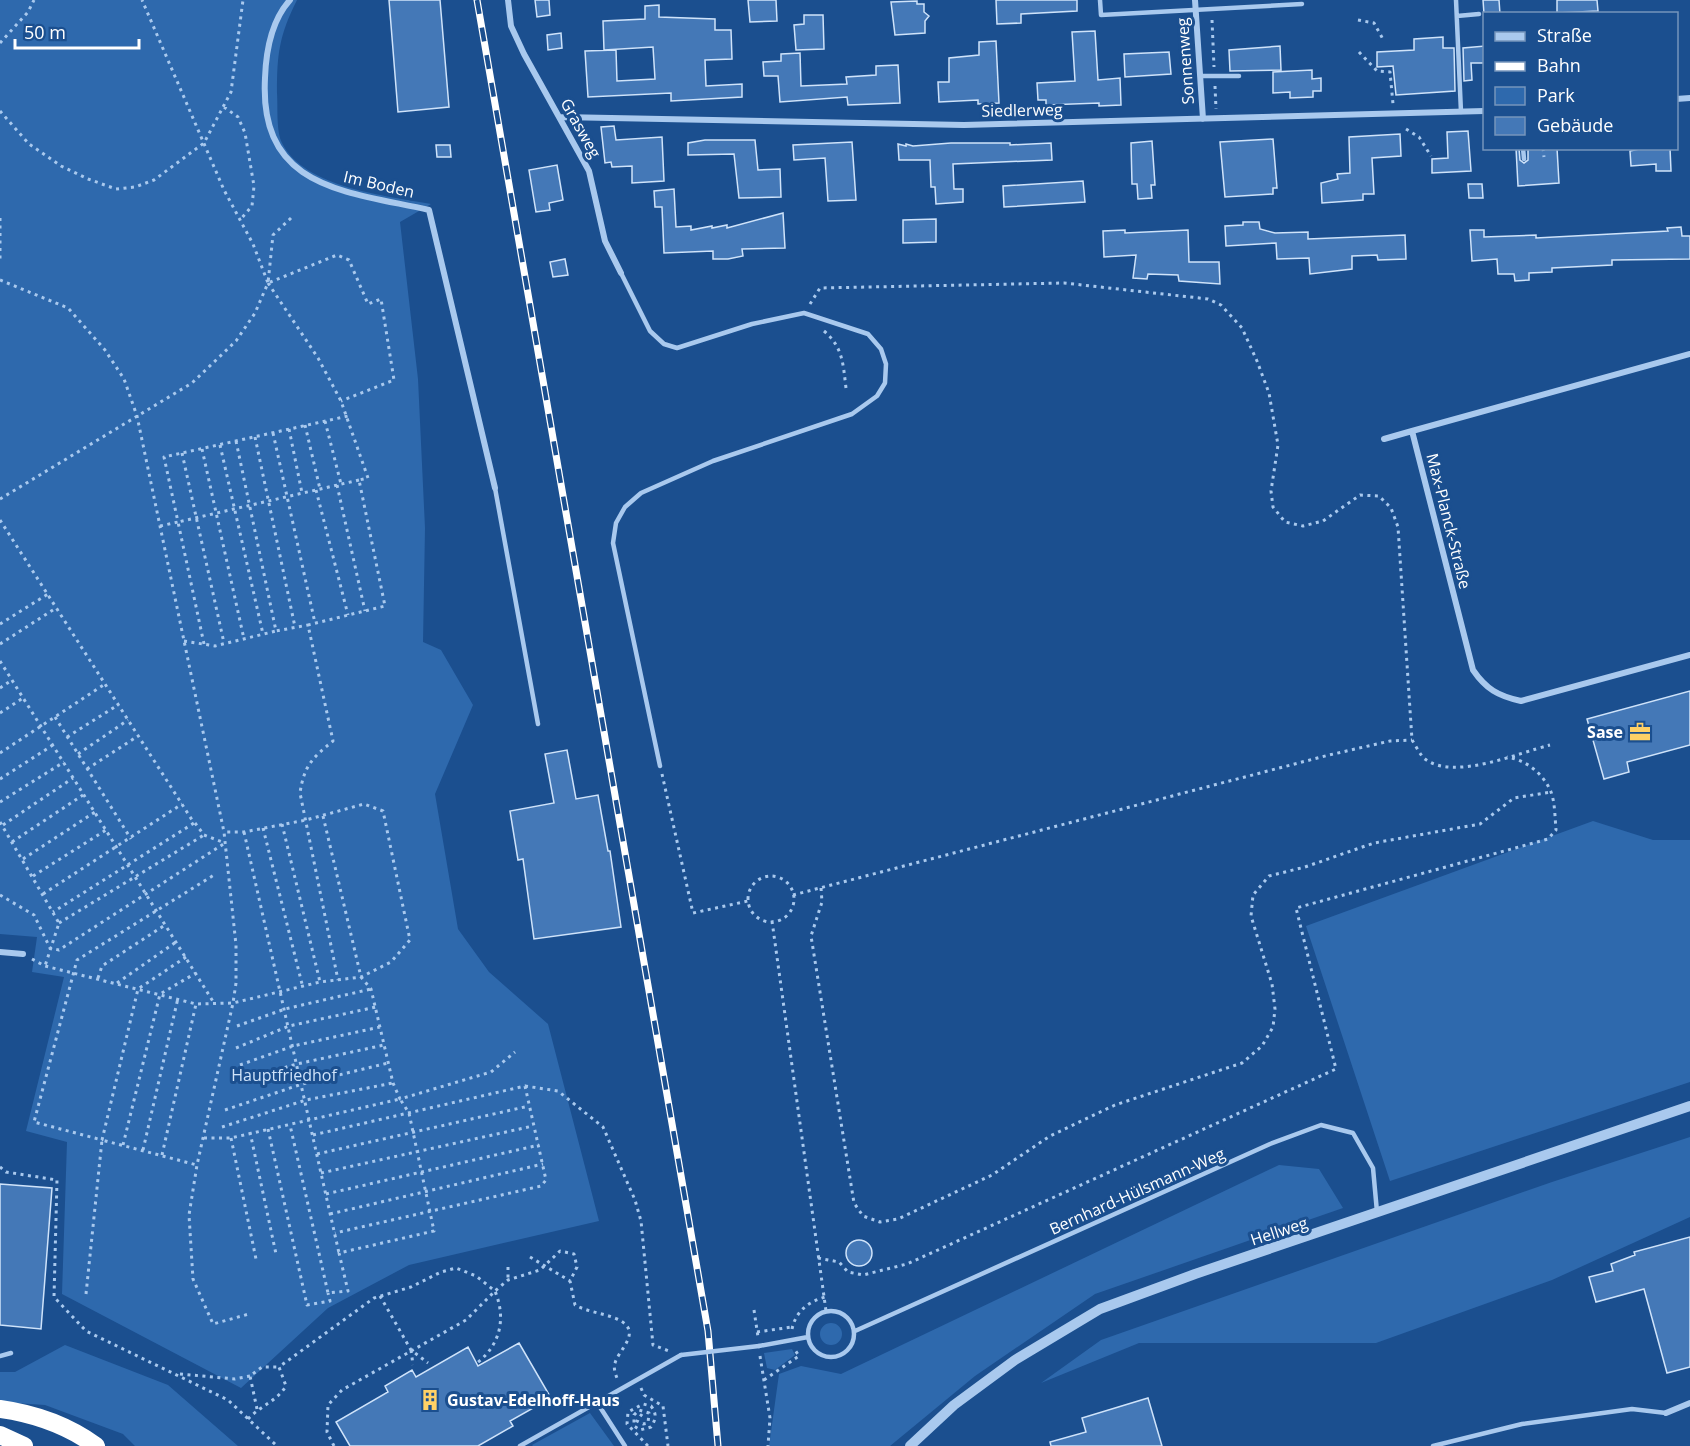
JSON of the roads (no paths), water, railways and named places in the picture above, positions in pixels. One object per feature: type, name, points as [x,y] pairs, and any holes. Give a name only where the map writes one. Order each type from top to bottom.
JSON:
[{"type":"highway","points":[[0,1408],[39,1416],[78,1433],[96,1446]]},
{"type":"highway","points":[[0,1435],[24,1446]]},
{"type":"street","name":"Im Boden","points":[[290,0],[280,11],[266,52],[264,99],[277,147],[290,164],[308,177],[344,192],[429,210],[495,488]]},
{"type":"street","name":"Grasweg","points":[[508,0],[511,26],[590,171],[605,241],[621,273]]},
{"type":"street","name":"Sonnenweg","points":[[1195,0],[1203,119]]},
{"type":"street","name":"Siedlerweg","points":[[560,117],[953,124],[1483,111]]},
{"type":"street","points":[[1384,439],[1690,354]]},
{"type":"street","name":"Max-Planck-Straße","points":[[1412,431],[1473,670],[1482,684],[1499,696],[1521,701],[1690,655]]},
{"type":"street","points":[[0,952],[23,954]]},
{"type":"street","name":"Hellweg","points":[[910,1446],[954,1405],[1015,1360],[1100,1309],[1195,1274],[1690,1106]]},
{"type":"street","points":[[1666,1413],[1690,1403]]},
{"type":"lane","points":[[1100,0],[1101,15],[1302,4]]},
{"type":"lane","points":[[1456,0],[1461,112]]},
{"type":"lane","points":[[1457,16],[1479,14]]},
{"type":"lane","points":[[1200,76],[1239,76]]},
{"type":"lane","points":[[1523,150],[1524,159]]},
{"type":"lane","points":[[621,273],[650,331],[664,344],[677,348],[752,324],[804,313],[868,334],[881,350],[886,364],[885,383],[877,396],[852,414],[713,461],[641,493],[625,507],[616,524],[613,543],[660,766]]},
{"type":"lane","points":[[495,488],[538,724]]},
{"type":"lane","name":"Bernhard-Hülsmann-Weg","points":[[855,1331],[1259,1149],[1322,1125],[1353,1133],[1373,1168],[1377,1214]]},
{"type":"lane","points":[[826,1311],[840,1312],[850,1319],[855,1331],[854,1343],[838,1357],[817,1353],[808,1337],[812,1321],[826,1311]]},
{"type":"lane","points":[[520,1446],[598,1404],[681,1355],[759,1346],[808,1337]]},
{"type":"lane","points":[[0,1356],[11,1353]]},
{"type":"lane","points":[[598,1404],[625,1446]]},
{"type":"lane","points":[[1432,1446],[1522,1424],[1632,1408],[1666,1413]]},
{"type":"railway","points":[[477,0],[708,1331],[718,1446]]},
{"type":"place","name":"Sase","points":[[1640,732]]},
{"type":"place","name":"Gustav-Edelhoff-Haus","points":[[430,1400]]},
{"type":"park label","name":"Hauptfriedhof","points":[[284,1075]]}]
